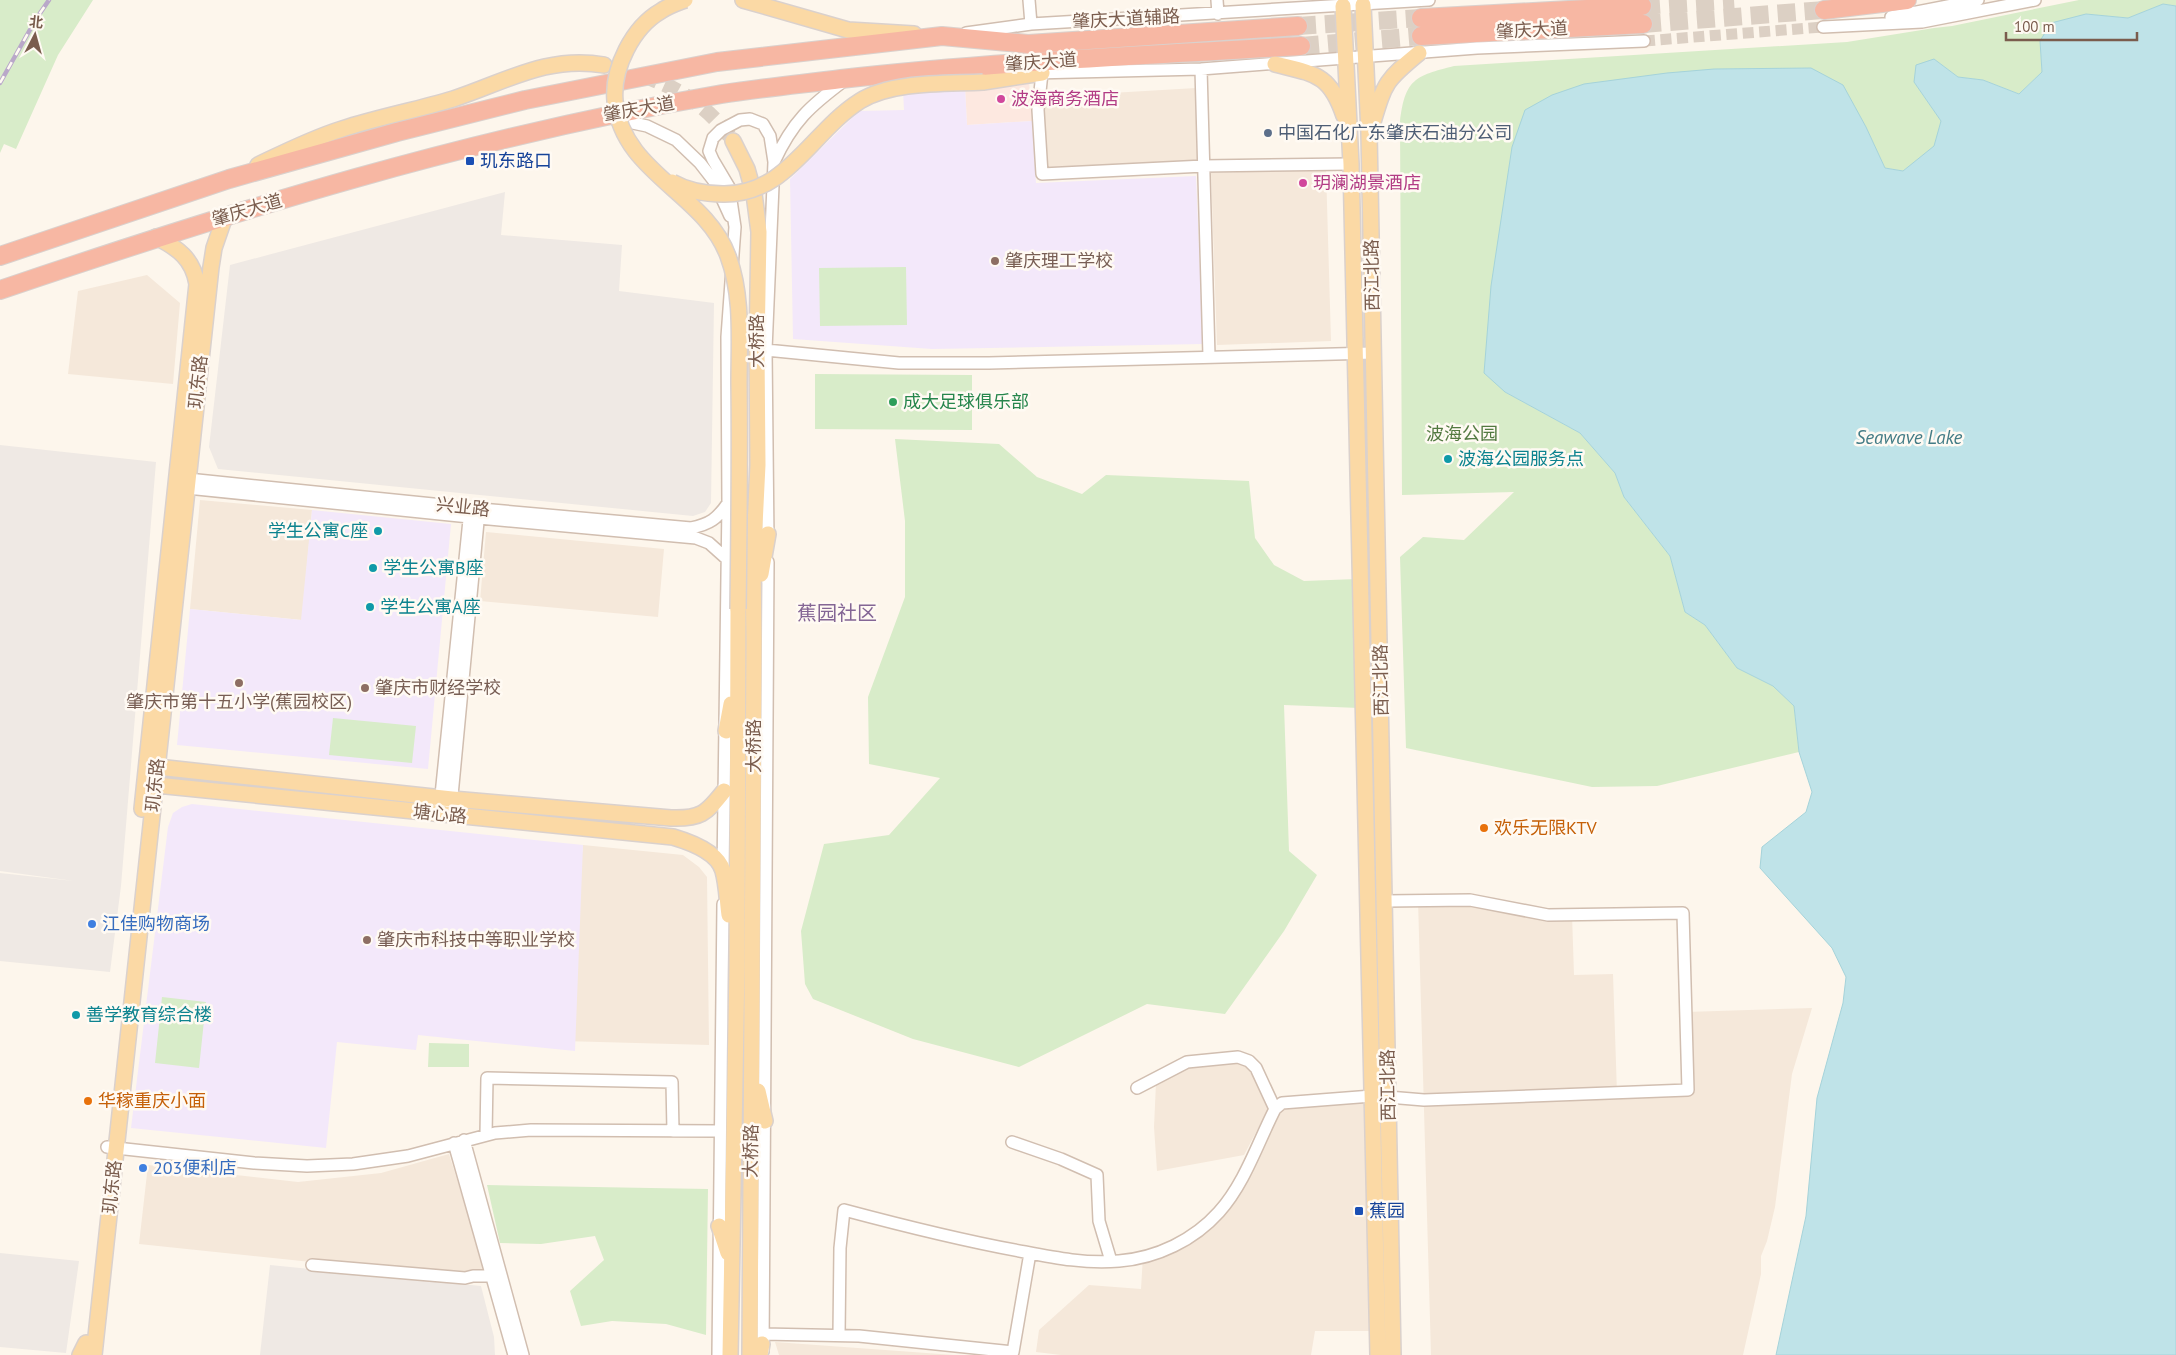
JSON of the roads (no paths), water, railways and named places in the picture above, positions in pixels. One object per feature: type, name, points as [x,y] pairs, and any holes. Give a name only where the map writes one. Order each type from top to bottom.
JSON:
[{"type":"highway","points":[[1824,18],[1907,0]]},
{"type":"highway","name":"肇庆大道","points":[[1421,18],[1642,6]]},
{"type":"highway","name":"肇庆大道","points":[[0,256],[229,179],[516,102],[717,62],[942,36],[1028,44],[1298,26]]},
{"type":"highway","name":"肇庆大道","points":[[1420,45],[1643,33]]},
{"type":"highway","name":"肇庆大道","points":[[0,290],[156,237],[225,216],[380,172],[600,116],[726,94],[918,70],[1301,46]]},
{"type":"main road","points":[[685,0],[660,11],[633,36],[618,72],[615,100],[621,126],[634,151],[651,170],[678,186],[704,194],[738,194],[759,189],[789,166],[832,123],[860,100],[886,90],[983,82],[1042,73]]},
{"type":"main road","points":[[743,0],[848,30],[942,36]]},
{"type":"main road","name":"西江北路","points":[[1363,5],[1369,133],[1394,1355]]},
{"type":"main road","name":"西江北路","points":[[1343,6],[1351,164],[1378,1355]]},
{"type":"main road","points":[[1276,64],[1318,75],[1335,93],[1350,134],[1369,133],[1382,90],[1388,79],[1420,45]]},
{"type":"main road","points":[[229,179],[305,143],[341,129],[452,99],[556,63],[584,62],[604,65]]},
{"type":"main road","name":"大桥路","points":[[732,141],[747,168],[754,194],[759,232],[758,465],[753,566],[750,1355]]},
{"type":"main road","name":"大桥路","points":[[651,170],[708,222],[728,255],[738,293],[740,460],[737,967],[730,1355]]},
{"type":"main road","name":"玑东路","points":[[86,1352],[112,1148],[150,784],[187,483],[210,267],[214,248],[225,216]]},
{"type":"main road","name":"玑东路","points":[[152,767],[197,284],[195,272],[189,260],[176,247],[156,237]]},
{"type":"main road","points":[[754,640],[761,569],[768,534]]},
{"type":"main road","points":[[726,732],[738,666]]},
{"type":"main road","name":"塘心路","points":[[152,767],[446,798],[686,819],[696,817],[714,804],[724,791]]},
{"type":"main road","name":"塘心路","points":[[150,784],[673,837],[696,844],[710,854],[723,870]]},
{"type":"main road","points":[[1367,830],[1384,829]]},
{"type":"main road","points":[[723,870],[737,967]]},
{"type":"main road","points":[[752,1069],[765,1121]]},
{"type":"main road","points":[[719,1226],[732,1264]]},
{"type":"street","points":[[1029,0],[1031,24]]},
{"type":"street","points":[[1217,0],[1218,14]]},
{"type":"street","name":"肇庆大道辅路","points":[[942,36],[1031,24],[1429,0]]},
{"type":"street","points":[[1858,24],[1978,0]]},
{"type":"street","points":[[1824,18],[1858,24],[1922,22],[2035,0]]},
{"type":"street","points":[[965,67],[1042,73],[1201,69],[1366,58],[1420,45]]},
{"type":"street","points":[[1201,69],[1209,356]]},
{"type":"street","points":[[1042,73],[1038,110],[1042,174],[1204,166],[1351,164]]},
{"type":"street","points":[[774,162],[783,142],[801,116],[846,79]]},
{"type":"street","points":[[600,116],[647,126],[676,140],[700,163],[714,181],[735,227]]},
{"type":"street","points":[[718,1355],[728,560],[727,337],[728,301],[735,227],[729,187],[709,151],[713,138],[731,123],[750,119],[763,124],[770,136],[774,162],[766,350],[768,534],[762,1347],[839,1335],[1014,1352],[1030,1253]]},
{"type":"street","points":[[766,350],[899,363],[989,363],[1374,353]]},
{"type":"street","name":"兴业路","points":[[187,483],[696,538],[709,543],[728,560]]},
{"type":"street","name":"兴业路","points":[[474,513],[691,528],[704,525],[718,516],[728,502]]},
{"type":"street","points":[[445,814],[474,513]]},
{"type":"street","points":[[1386,901],[1470,900],[1548,915],[1683,913],[1688,1090],[1424,1100],[1388,1096]]},
{"type":"street","points":[[1137,1088],[1187,1062],[1238,1057],[1248,1061],[1256,1068],[1275,1108]]},
{"type":"street","points":[[486,1135],[487,1078],[672,1082],[674,1131]]},
{"type":"street","points":[[839,1335],[840,1248],[844,1210],[963,1241],[1086,1261],[1111,1261],[1162,1251],[1191,1237],[1220,1212],[1239,1184],[1275,1108],[1282,1103],[1372,1096]]},
{"type":"street","points":[[112,1148],[254,1164],[307,1166],[353,1164],[408,1156],[486,1135],[531,1130],[720,1131]]},
{"type":"street","points":[[459,1141],[492,1276],[514,1355]]},
{"type":"street","points":[[459,1141],[523,1355]]},
{"type":"street","points":[[1012,1142],[1061,1159],[1097,1175],[1099,1221],[1111,1261]]},
{"type":"street","points":[[312,1265],[465,1278],[492,1276]]},
{"type":"water","name":"Seawave Lake","points":[[2163,4],[2176,6],[2176,1355],[1776,1355],[1806,1216],[1817,1098],[1843,1003],[1846,977],[1832,948],[1760,868],[1762,847],[1806,812],[1812,792],[1799,752],[1794,706],[1773,686],[1737,668],[1705,625],[1685,612],[1670,556],[1624,497],[1615,473],[1580,433],[1505,392],[1484,373],[1491,286],[1512,147],[1525,110],[1552,95],[1584,84],[1714,69],[1811,68],[1843,85],[1866,127],[1885,168],[1903,171],[1934,146],[1941,121],[1914,82],[1916,65],[1934,59],[1958,77],[1983,80],[2019,94],[2042,72],[2040,41],[2051,23],[2086,14],[2128,18]]},
{"type":"tunnel","points":[[1642,6],[1734,0]]},
{"type":"tunnel","points":[[1643,24],[1824,10]]},
{"type":"tunnel","points":[[1298,26],[1421,18]]},
{"type":"tunnel","points":[[1644,41],[1823,27]]},
{"type":"tunnel","points":[[1301,46],[1421,36]]},
{"type":"tunnel","points":[[643,76],[682,93],[714,118],[733,141]]},
{"type":"railway","points":[[0,83],[36,19],[49,0]]},
{"type":"place","name":"波海商务酒店","points":[[1001,99]]},
{"type":"place","name":"中国石化广东肇庆石油分公司","points":[[1268,133]]},
{"type":"place","name":"玑东路口","points":[[470,161]]},
{"type":"place","name":"玥澜湖景酒店","points":[[1303,183]]},
{"type":"place","name":"肇庆理工学校","points":[[995,261]]},
{"type":"place","name":"成大足球俱乐部","points":[[893,402]]},
{"type":"place","name":"波海公园服务点","points":[[1448,459]]},
{"type":"place","name":"学生公寓C座","points":[[378,531]]},
{"type":"place","name":"学生公寓B座","points":[[373,568]]},
{"type":"place","name":"学生公寓A座","points":[[370,607]]},
{"type":"place","name":"肇庆市第十五小学(蕉园校区)","points":[[239,683]]},
{"type":"place","name":"肇庆市财经学校","points":[[365,688]]},
{"type":"place","name":"欢乐无限KTV","points":[[1484,828]]},
{"type":"place","name":"江佳购物商场","points":[[92,924]]},
{"type":"place","name":"肇庆市科技中等职业学校","points":[[367,940]]},
{"type":"place","name":"善学教育综合楼","points":[[76,1015]]},
{"type":"place","name":"华稼重庆小面","points":[[88,1101]]},
{"type":"place","name":"203便利店","points":[[143,1168]]},
{"type":"place","name":"蕉园","points":[[1359,1211]]},
{"type":"district","name":"蕉园社区","points":[[837,613]]},
{"type":"park label","name":"波海公园","points":[[1462,434]]}]
